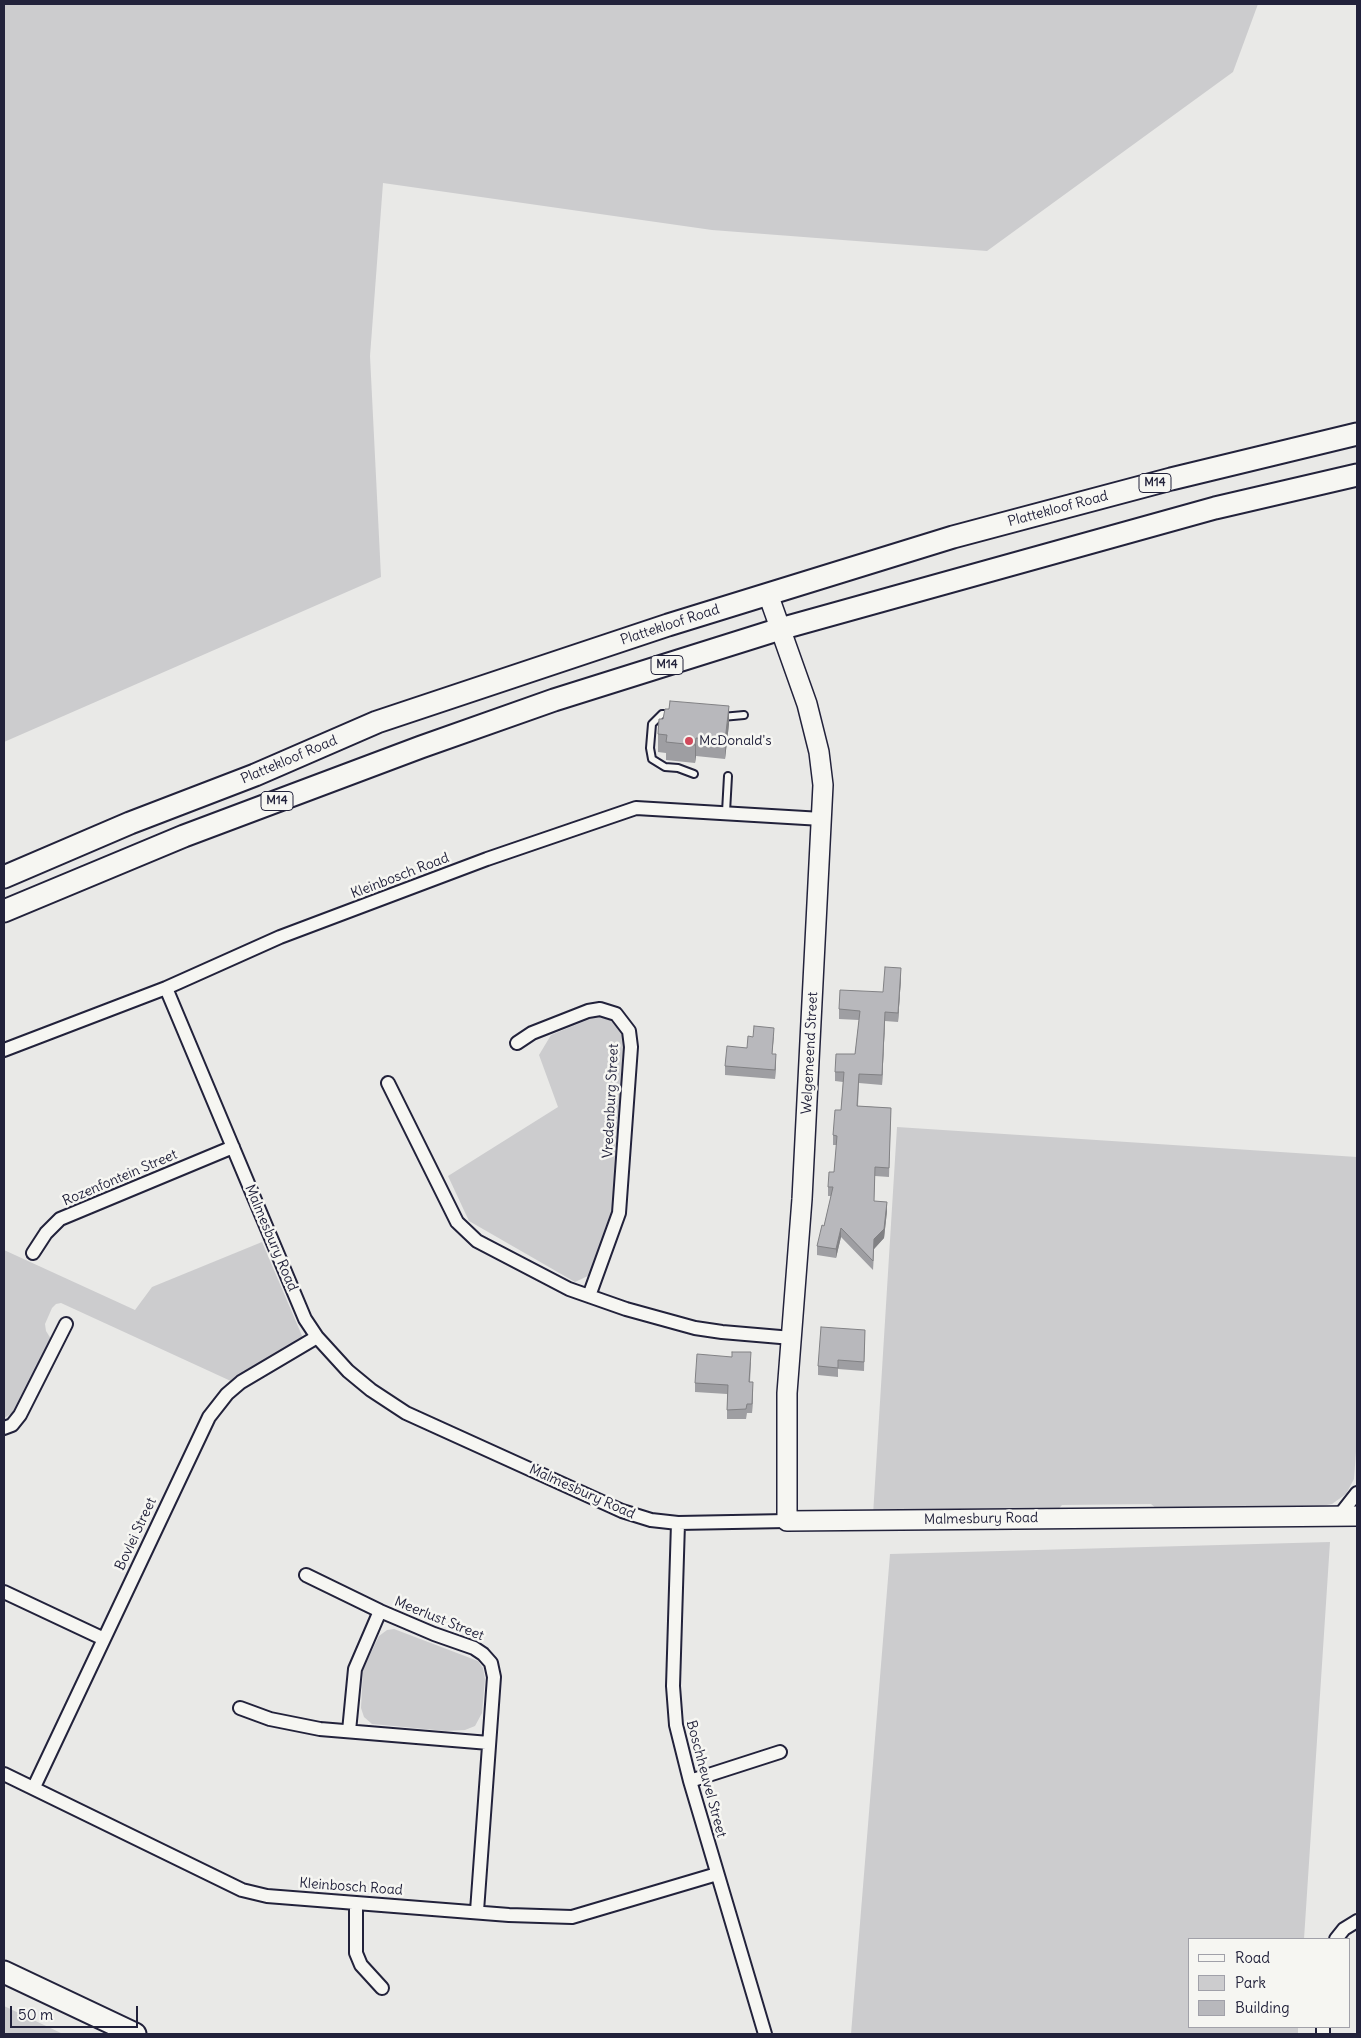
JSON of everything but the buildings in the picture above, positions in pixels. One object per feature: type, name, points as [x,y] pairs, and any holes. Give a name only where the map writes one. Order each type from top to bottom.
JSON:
[{"type":"main road","name":"Plattekloof Road","points":[[4,877],[130,823],[255,775],[377,722],[768,594],[953,537],[1171,479],[1357,434]]},
{"type":"main road","name":"M14","points":[[4,911],[184,836],[420,747],[554,700],[780,629],[1215,508],[1357,475]]},
{"type":"main road","points":[[4,1972],[135,2034]]},
{"type":"street","name":"Welgemeend Street","points":[[768,594],[807,704],[819,752],[823,785],[802,1199],[787,1393],[787,1521]]},
{"type":"street","name":"Kleinbosch Road","points":[[4,1050],[166,988],[280,937],[621,812],[636,808],[822,818]]},
{"type":"street","name":"Malmesbury Road","points":[[166,988],[306,1319],[316,1336],[348,1371],[386,1402],[406,1413],[622,1511],[650,1520],[678,1523],[1348,1516]]},
{"type":"street","name":"Vredenburg Street","points":[[517,1043],[532,1032],[588,1010],[600,1009],[616,1014],[629,1031],[631,1047],[619,1213],[589,1296]]},
{"type":"street","points":[[388,1083],[457,1222],[466,1233],[569,1289],[634,1311],[695,1328],[792,1338]]},
{"type":"street","name":"Rozenfontein Street","points":[[33,1253],[46,1233],[60,1219],[233,1147]]},
{"type":"street","points":[[4,1428],[12,1426],[20,1415],[66,1324]]},
{"type":"street","name":"Bovlei Street","points":[[34,1787],[198,1439],[217,1405],[247,1378],[316,1336]]},
{"type":"street","points":[[1348,1516],[1357,1493]]},
{"type":"street","name":"Boschheuvel Street","points":[[678,1523],[674,1712],[690,1781],[765,2034]]},
{"type":"street","name":"Meerlust Street","points":[[306,1575],[380,1611],[434,1634],[474,1648],[491,1663],[494,1677],[477,1911]]},
{"type":"street","points":[[4,1592],[104,1639]]},
{"type":"street","name":"Meerlust Street","points":[[349,1731],[355,1669],[380,1611]]},
{"type":"street","points":[[240,1708],[270,1719],[320,1729],[489,1743]]},
{"type":"street","points":[[690,1781],[780,1752]]},
{"type":"street","name":"Kleinbosch Road","points":[[4,1774],[242,1890],[267,1896],[509,1915],[572,1917],[717,1874]]},
{"type":"street","points":[[356,1902],[356,1953],[361,1965],[382,1988]]},
{"type":"street","points":[[1337,1938],[1344,1929],[1357,1921]]},
{"type":"lane","points":[[677,714],[662,714],[652,724],[650,754],[657,763],[694,774]]},
{"type":"lane","points":[[717,717],[744,715]]},
{"type":"lane","points":[[726,812],[728,776]]},
{"type":"green space","points":[[4,4],[1258,4],[1233,72],[987,251],[712,230],[383,183],[370,356],[381,577],[4,742]]},
{"type":"green space","points":[[597,1016],[612,1021],[624,1036],[613,1208],[590,1275],[575,1282],[469,1221],[448,1176],[558,1107],[539,1055],[551,1035]]},
{"type":"green space","points":[[897,1127],[1357,1157],[1357,1438],[1354,1479],[1346,1494],[1332,1504],[1316,1507],[1158,1510],[1151,1504],[1062,1505],[1056,1512],[873,1515]]},
{"type":"green space","points":[[262,1242],[303,1338],[233,1382],[61,1303],[56,1304],[52,1308],[45,1324],[46,1331],[51,1339],[14,1412],[4,1418],[4,1250],[135,1310],[152,1287]]},
{"type":"green space","points":[[1330,1542],[1304,1938],[1188,1938],[1188,2028],[1298,2028],[1298,2034],[851,2034],[890,1554]]},
{"type":"green space","points":[[394,1629],[478,1661],[483,1668],[485,1679],[482,1713],[475,1726],[465,1730],[446,1731],[372,1724],[364,1717],[361,1708],[363,1669],[379,1636],[387,1630]]},
{"type":"green space","points":[[4,2006],[63,2034],[4,2034]]},
{"type":"place","name":"McDonald's","points":[[689,741]]}]
